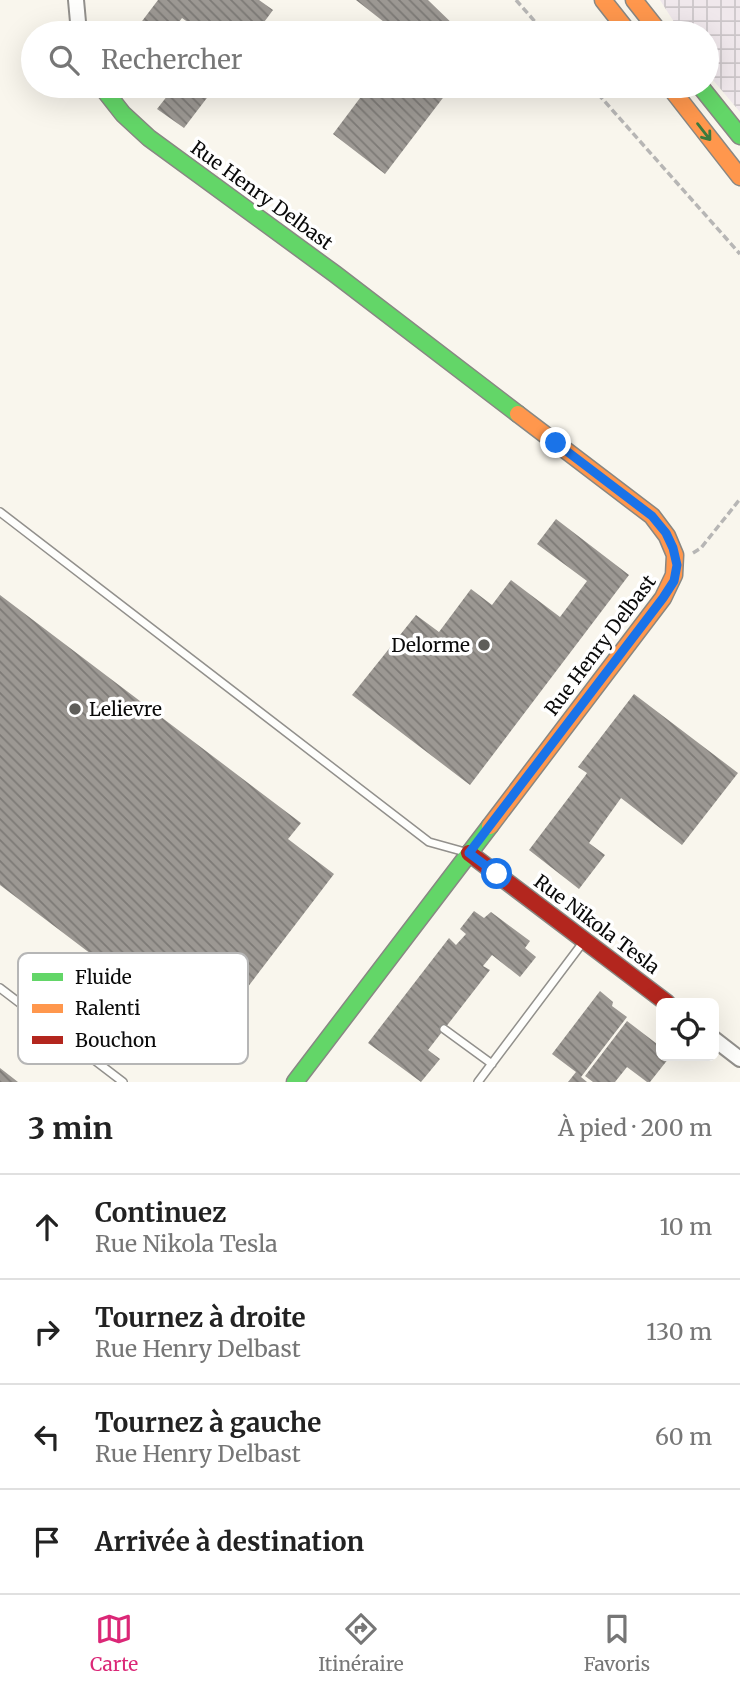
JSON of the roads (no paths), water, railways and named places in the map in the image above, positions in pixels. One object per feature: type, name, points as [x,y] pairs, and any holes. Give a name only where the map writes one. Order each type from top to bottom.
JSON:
[{"type":"street","points":[[76,0],[78,21]]},
{"type":"street","points":[[603,0],[620,21]]},
{"type":"street","points":[[634,0],[651,21]]},
{"type":"street","name":"Rue Henry Delbast","points":[[110,98],[149,138],[335,274],[652,516],[666,533],[677,565],[674,581],[663,598],[295,1082]]},
{"type":"street","points":[[678,98],[740,177]]},
{"type":"street","points":[[710,98],[740,136]]},
{"type":"street","name":"Rue Nikola Tesla","points":[[469,853],[660,998]]},
{"type":"street","points":[[719,1043],[740,1059]]},
{"type":"lane","points":[[0,512],[429,842],[469,853]]},
{"type":"lane","points":[[478,1082],[584,941]]},
{"type":"lane","points":[[0,988],[18,1002]]},
{"type":"lane","points":[[444,1029],[492,1063]]},
{"type":"lane","points":[[99,1064],[123,1082]]},
{"type":"place","name":"Delorme","points":[[484,645]]},
{"type":"place","name":"Lelievre","points":[[75,709]]}]
